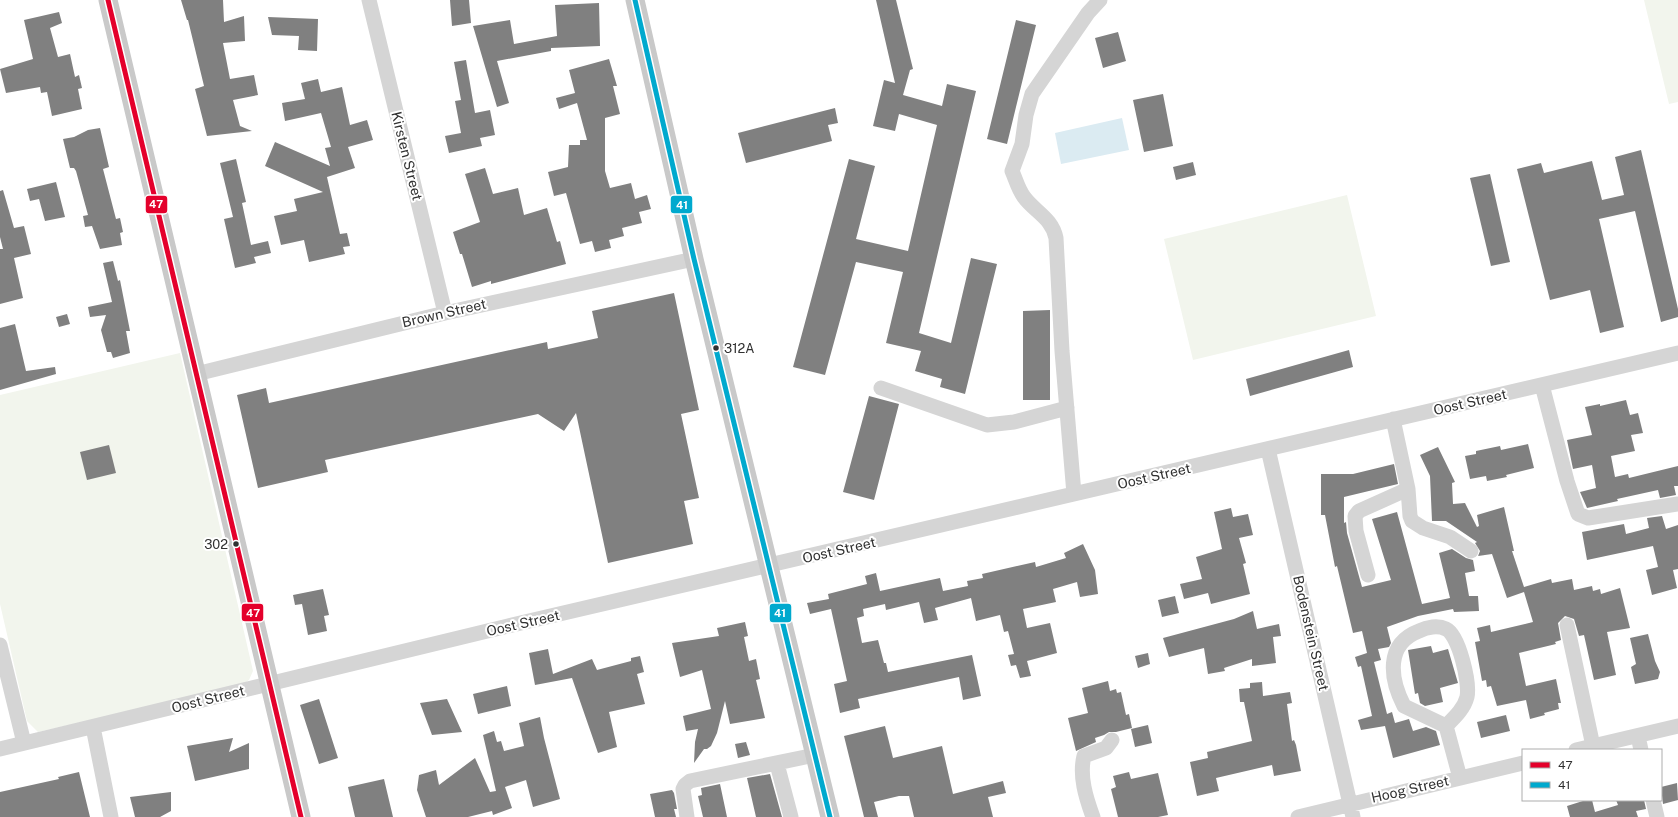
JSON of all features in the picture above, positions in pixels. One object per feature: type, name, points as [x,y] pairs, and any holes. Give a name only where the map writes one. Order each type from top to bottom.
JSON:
[{"type":"main road","points":[[108,0],[301,817]]},
{"type":"main road","points":[[635,0],[694,259],[830,817]]},
{"type":"street","name":"Kirsten Street","points":[[369,0],[445,312]]},
{"type":"street","points":[[1074,494],[1056,238],[1054,228],[1050,221],[1023,196],[1012,171],[1022,144],[1026,115],[1032,94],[1088,13],[1100,0]]},
{"type":"street","name":"Brown Street","points":[[196,374],[445,312],[694,259]]},
{"type":"street","name":"Oost Street","points":[[0,749],[508,626],[1678,353]]},
{"type":"street","points":[[1542,385],[1567,482],[1578,514],[1588,518],[1678,504]]},
{"type":"street","points":[[881,388],[987,425],[1014,422],[1067,408]]},
{"type":"street","points":[[1393,420],[1408,489],[1410,516],[1412,521],[1423,528],[1459,542],[1471,551]]},
{"type":"street","name":"Bodenstein Street","points":[[1268,449],[1351,810]]},
{"type":"street","points":[[1368,575],[1356,531],[1355,516],[1359,511],[1408,489]]},
{"type":"street","points":[[1567,625],[1593,746]]},
{"type":"street","points":[[1446,726],[1464,705],[1468,688],[1466,677],[1453,635],[1445,629],[1438,627],[1422,629],[1411,634],[1399,645],[1394,656],[1394,674],[1400,699],[1404,706],[1446,726],[1460,778]]},
{"type":"street","points":[[0,645],[24,743]]},
{"type":"street","points":[[1580,749],[1593,746],[1639,743],[1678,726]]},
{"type":"street","points":[[93,727],[111,817]]},
{"type":"street","points":[[1093,817],[1087,802],[1082,774],[1084,756],[1106,748],[1112,740]]},
{"type":"street","points":[[687,817],[683,789],[684,785],[690,781],[815,755]]},
{"type":"street","name":"Hoog Street","points":[[1298,817],[1351,810],[1460,778],[1522,763]]},
{"type":"street","points":[[777,764],[791,817]]},
{"type":"street","points":[[1653,801],[1657,817]]},
{"type":"shaded area","points":[[1644,0],[1678,0],[1678,102],[1669,104]]},
{"type":"shaded area","points":[[1122,118],[1129,150],[1061,164],[1055,133]]},
{"type":"shaded area","points":[[1347,195],[1376,316],[1193,360],[1164,239]]},
{"type":"shaded area","points":[[180,353],[253,671],[249,680],[241,686],[38,732],[27,721],[0,604],[0,395]]},
{"type":"building","points":[[181,0],[223,0],[224,22],[244,16],[245,41],[223,43],[230,79],[254,75],[258,95],[233,100],[240,126],[252,131],[207,136],[195,89],[204,86],[188,20]]},
{"type":"building","points":[[450,0],[469,0],[471,23],[452,26]]},
{"type":"building","points":[[876,0],[896,0],[913,69],[910,70],[903,95],[942,106],[947,84],[976,91],[919,333],[951,343],[971,258],[997,264],[965,394],[940,387],[942,379],[915,371],[921,351],[886,343],[903,272],[856,262],[825,375],[793,367],[849,159],[875,166],[856,239],[908,251],[937,125],[899,114],[895,131],[873,126],[884,80],[895,83]]},
{"type":"building","points":[[599,3],[600,46],[551,48],[551,51],[497,61],[509,103],[497,107],[473,26],[510,20],[514,44],[557,36],[555,5]]},
{"type":"building","points":[[59,12],[62,23],[50,28],[58,57],[70,54],[75,77],[79,75],[82,88],[78,89],[82,109],[52,116],[47,92],[41,93],[40,87],[6,93],[0,69],[33,59],[24,20]]},
{"type":"building","points":[[268,17],[318,19],[317,51],[298,50],[299,36],[272,35]]},
{"type":"building","points":[[1016,20],[1036,25],[1007,144],[987,139]]},
{"type":"building","points":[[1118,32],[1126,61],[1103,68],[1095,38]]},
{"type":"building","points":[[609,59],[617,86],[613,86],[620,114],[605,118],[605,171],[610,188],[631,183],[635,199],[647,195],[651,209],[639,212],[642,223],[622,228],[624,236],[609,240],[611,248],[595,252],[592,241],[580,244],[566,193],[554,196],[548,172],[568,167],[569,145],[580,145],[580,140],[587,140],[577,103],[559,109],[556,98],[575,93],[569,70]]},
{"type":"building","points":[[466,60],[475,113],[490,110],[495,135],[480,138],[482,146],[449,153],[445,136],[461,133],[455,101],[461,100],[454,62]]},
{"type":"building","points":[[318,79],[321,92],[342,87],[350,125],[367,120],[373,140],[348,147],[355,168],[327,177],[340,234],[347,233],[350,246],[343,247],[345,254],[309,262],[304,240],[281,245],[274,216],[297,211],[294,199],[323,192],[265,166],[275,142],[330,166],[325,148],[331,147],[321,113],[285,121],[282,103],[305,99],[301,83]]},
{"type":"building","points":[[1163,94],[1173,146],[1144,152],[1133,100]]},
{"type":"building","points":[[835,108],[838,123],[828,125],[832,141],[746,163],[738,133]]},
{"type":"building","points":[[100,128],[109,167],[103,169],[116,219],[120,218],[123,232],[120,233],[122,245],[100,249],[92,226],[85,227],[83,216],[88,215],[76,171],[74,168],[70,168],[63,139],[74,137],[88,130]]},
{"type":"building","points":[[1641,150],[1678,309],[1678,317],[1661,322],[1635,211],[1599,219],[1624,327],[1600,333],[1590,290],[1550,300],[1517,169],[1541,163],[1544,173],[1592,161],[1602,200],[1624,195],[1615,157]]},
{"type":"building","points":[[236,159],[246,202],[242,203],[251,245],[268,241],[271,253],[254,257],[256,263],[235,268],[224,219],[233,217],[220,163]]},
{"type":"building","points":[[1193,162],[1196,175],[1176,180],[1173,167]]},
{"type":"building","points":[[485,168],[493,194],[518,188],[524,215],[547,208],[557,242],[560,241],[566,264],[491,284],[491,281],[472,287],[462,254],[460,254],[453,232],[480,222],[465,174]]},
{"type":"building","points":[[1490,174],[1510,262],[1491,266],[1470,178]]},
{"type":"building","points":[[56,182],[65,217],[45,221],[39,199],[30,201],[27,189]]},
{"type":"building","points":[[3,190],[14,228],[24,226],[31,254],[14,258],[23,298],[0,304],[0,249],[3,249],[0,237],[0,191]]},
{"type":"building","points":[[113,261],[118,281],[120,280],[130,331],[126,331],[130,353],[113,358],[111,352],[107,352],[101,330],[106,315],[90,317],[88,307],[112,302],[103,263]]},
{"type":"building","points":[[674,293],[699,410],[681,414],[699,498],[684,501],[693,544],[608,563],[576,413],[564,431],[538,414],[325,460],[328,472],[258,488],[237,395],[266,388],[269,403],[547,342],[548,349],[598,338],[592,311]]},
{"type":"building","points":[[1050,310],[1050,400],[1023,400],[1023,311]]},
{"type":"building","points":[[67,314],[70,324],[59,327],[56,317]]},
{"type":"building","points":[[15,324],[26,371],[55,367],[56,374],[0,390],[0,328]]},
{"type":"building","points":[[1349,350],[1353,367],[1250,396],[1246,379]]},
{"type":"building","points":[[869,396],[899,404],[874,500],[843,492]]},
{"type":"building","points":[[1626,400],[1630,415],[1638,413],[1643,433],[1631,435],[1635,451],[1611,456],[1615,477],[1628,474],[1629,478],[1678,466],[1678,486],[1674,486],[1676,495],[1660,498],[1658,490],[1617,499],[1618,501],[1587,508],[1580,492],[1596,488],[1592,465],[1573,469],[1567,440],[1592,435],[1585,407],[1600,404],[1600,406]]},
{"type":"building","points":[[1528,444],[1534,468],[1506,475],[1507,477],[1487,481],[1486,476],[1470,479],[1465,456],[1476,454],[1476,451],[1500,446],[1501,450]]},
{"type":"building","points":[[109,445],[116,473],[87,480],[80,452]]},
{"type":"building","points":[[1438,447],[1455,482],[1452,483],[1453,504],[1465,503],[1477,527],[1479,526],[1477,515],[1504,507],[1514,551],[1512,551],[1524,587],[1551,579],[1552,583],[1572,579],[1574,590],[1592,586],[1593,591],[1600,589],[1601,594],[1620,588],[1630,628],[1607,632],[1616,675],[1594,680],[1584,635],[1579,636],[1574,619],[1565,616],[1558,623],[1561,640],[1555,642],[1556,644],[1519,653],[1526,686],[1556,679],[1561,703],[1558,703],[1559,709],[1530,719],[1526,700],[1497,706],[1491,686],[1487,687],[1486,680],[1482,681],[1475,642],[1480,641],[1477,628],[1490,625],[1491,632],[1533,622],[1524,592],[1507,598],[1492,554],[1478,556],[1480,551],[1475,543],[1477,542],[1446,521],[1432,521],[1430,476],[1420,455]]},
{"type":"building","points":[[1394,464],[1398,484],[1344,497],[1344,523],[1346,522],[1347,533],[1362,587],[1391,580],[1372,519],[1397,512],[1422,604],[1450,598],[1439,553],[1452,549],[1466,558],[1473,560],[1475,571],[1465,573],[1469,596],[1478,596],[1479,611],[1454,612],[1453,609],[1418,616],[1387,627],[1391,643],[1389,647],[1378,649],[1381,660],[1374,662],[1387,714],[1392,712],[1395,723],[1409,719],[1413,731],[1426,727],[1436,731],[1440,745],[1393,758],[1385,726],[1361,730],[1358,720],[1372,716],[1361,666],[1358,667],[1355,657],[1367,653],[1362,631],[1353,633],[1337,566],[1335,567],[1325,515],[1321,515],[1321,474],[1353,474]]},
{"type":"building","points":[[1231,508],[1233,517],[1248,514],[1253,535],[1239,538],[1246,563],[1243,564],[1250,594],[1211,604],[1208,593],[1184,599],[1180,584],[1202,579],[1196,557],[1222,549],[1214,512]]},
{"type":"building","points":[[1662,516],[1666,529],[1678,525],[1678,569],[1673,570],[1677,588],[1652,595],[1646,570],[1658,567],[1653,546],[1587,560],[1582,532],[1624,524],[1626,534],[1649,528],[1647,518]]},
{"type":"building","points":[[1083,544],[1095,570],[1098,594],[1080,597],[1077,582],[1053,589],[1056,602],[1023,609],[1027,628],[1050,623],[1057,653],[1027,661],[1031,676],[1020,678],[1016,665],[1011,666],[1008,655],[1014,654],[1008,631],[1004,632],[1000,615],[976,621],[971,598],[935,608],[938,620],[924,623],[919,602],[886,610],[885,604],[863,609],[864,616],[857,618],[862,643],[878,640],[888,672],[972,655],[981,696],[963,700],[959,677],[858,699],[860,708],[840,713],[834,684],[847,681],[831,609],[810,614],[807,603],[829,599],[828,594],[867,584],[865,576],[876,573],[880,591],[940,578],[943,591],[968,586],[967,581],[983,578],[982,574],[1035,562],[1036,567],[1066,558],[1064,553]]},
{"type":"building","points":[[323,589],[329,615],[324,616],[327,631],[308,635],[302,604],[295,605],[293,595]]},
{"type":"building","points":[[1175,596],[1179,613],[1162,617],[1158,600]]},
{"type":"building","points":[[1253,611],[1257,629],[1279,624],[1281,636],[1273,637],[1276,663],[1252,666],[1252,659],[1224,668],[1225,671],[1208,674],[1204,648],[1169,657],[1163,638],[1234,619]]},
{"type":"building","points":[[745,622],[748,636],[744,637],[749,661],[756,659],[760,679],[756,680],[765,718],[730,724],[725,701],[717,733],[711,746],[704,749],[694,763],[695,742],[698,729],[686,731],[683,716],[711,709],[702,670],[680,677],[672,643],[719,636],[717,628]]},
{"type":"building","points":[[1648,634],[1655,661],[1660,672],[1658,679],[1635,684],[1631,667],[1636,664],[1630,638]]},
{"type":"building","points":[[1431,646],[1433,653],[1448,649],[1458,683],[1440,688],[1443,702],[1425,706],[1420,703],[1418,693],[1415,694],[1408,650]]},
{"type":"building","points":[[548,649],[553,674],[592,659],[597,670],[631,661],[631,658],[640,656],[644,672],[637,674],[645,704],[609,712],[617,747],[598,753],[572,678],[535,685],[529,653]]},
{"type":"building","points":[[1148,653],[1150,664],[1138,668],[1135,656]]},
{"type":"building","points":[[1108,681],[1110,691],[1116,689],[1117,693],[1121,692],[1126,715],[1129,714],[1132,728],[1109,732],[1095,738],[1096,742],[1076,751],[1068,718],[1088,713],[1082,688]]},
{"type":"building","points":[[1262,682],[1263,696],[1290,692],[1292,703],[1287,704],[1292,741],[1294,740],[1296,745],[1301,771],[1274,776],[1272,765],[1216,778],[1219,791],[1197,796],[1190,762],[1208,758],[1207,752],[1252,741],[1244,702],[1240,702],[1239,689],[1250,688],[1250,683]]},
{"type":"building","points":[[507,686],[511,706],[478,714],[473,694]]},
{"type":"building","points":[[319,699],[338,758],[319,764],[300,705]]},
{"type":"building","points":[[447,699],[462,732],[432,735],[420,703]]},
{"type":"building","points":[[1506,715],[1510,731],[1481,738],[1477,722]]},
{"type":"building","points":[[540,717],[560,799],[533,807],[526,780],[505,787],[512,808],[493,815],[492,811],[468,817],[426,817],[417,790],[419,775],[436,770],[439,785],[475,758],[490,792],[496,791],[483,735],[494,731],[497,742],[501,741],[504,751],[524,746],[519,723]]},
{"type":"building","points":[[1148,725],[1152,743],[1135,747],[1131,729]]},
{"type":"building","points":[[885,726],[893,758],[942,746],[953,794],[1003,781],[1006,793],[988,797],[993,817],[914,817],[909,796],[899,796],[874,802],[878,817],[864,817],[844,736]]},
{"type":"building","points":[[233,738],[229,752],[249,743],[249,769],[195,781],[187,746]]},
{"type":"building","points":[[746,742],[750,755],[738,758],[735,744]]},
{"type":"building","points":[[79,772],[90,817],[0,817],[0,792],[59,779],[58,777]]},
{"type":"building","points":[[1129,772],[1131,779],[1158,773],[1168,815],[1158,817],[1118,817],[1111,789],[1116,787],[1113,776]]},
{"type":"building","points":[[770,774],[782,817],[756,817],[747,778]]},
{"type":"building","points":[[384,779],[393,817],[355,817],[348,787]]},
{"type":"building","points":[[1677,783],[1678,800],[1663,804],[1662,787]]},
{"type":"building","points":[[720,784],[727,817],[703,817],[698,796],[702,795],[701,788]]},
{"type":"building","points":[[672,790],[677,809],[674,809],[676,817],[655,817],[650,794]]},
{"type":"building","points":[[171,792],[171,811],[160,817],[135,817],[130,797]]},
{"type":"building","points":[[1583,801],[1592,801],[1595,812],[1618,805],[1616,801],[1644,801],[1646,809],[1636,811],[1638,817],[1570,817],[1567,806]]},
{"type":"transit line","name":"47","points":[[108,0],[301,817]]},
{"type":"transit line","name":"41","points":[[635,0],[694,259],[830,817]]},
{"type":"place","name":"312A","points":[[716,348]]},
{"type":"place","name":"302","points":[[236,544]]}]
